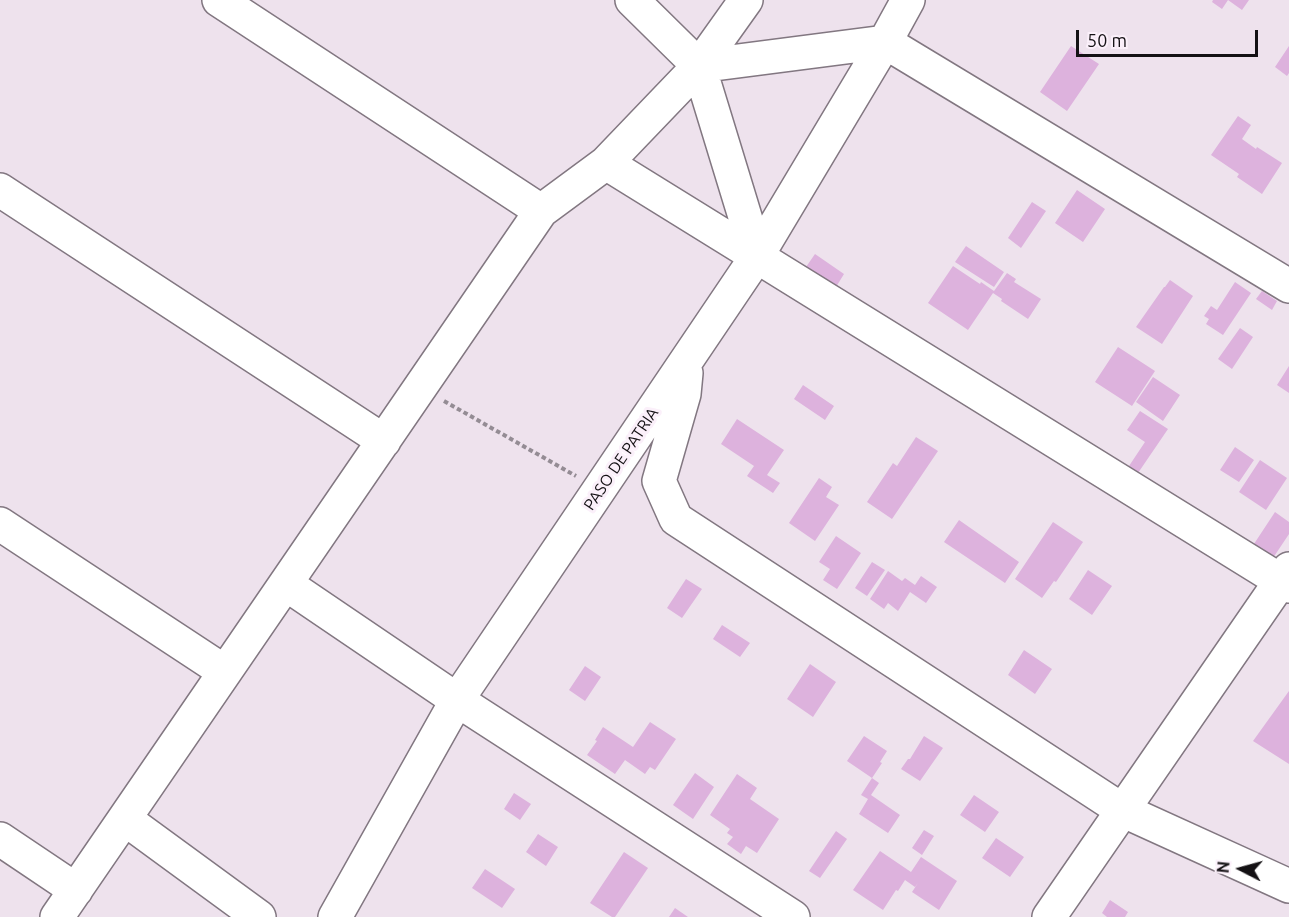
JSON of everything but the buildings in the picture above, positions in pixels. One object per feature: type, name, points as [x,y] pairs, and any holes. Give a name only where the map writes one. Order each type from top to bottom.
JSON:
[{"type":"street","points":[[219,0],[541,211]]},
{"type":"street","points":[[632,0],[699,66],[757,256]]},
{"type":"street","points":[[57,917],[541,211],[606,163],[699,66],[746,0]]},
{"type":"street","name":"PASO DE PATRIA","points":[[335,917],[457,700],[757,256],[908,0]]},
{"type":"street","points":[[699,66],[885,42],[1289,286]]},
{"type":"street","points":[[606,163],[1286,578],[1048,917]]},
{"type":"street","points":[[0,190],[384,441]]},
{"type":"street","points":[[687,362],[684,394],[659,481],[676,519],[1122,810],[1289,886]]},
{"type":"street","points":[[0,524],[225,672]]},
{"type":"street","points":[[286,584],[457,700],[793,917]]},
{"type":"street","points":[[125,819],[259,917]]},
{"type":"street","points":[[0,839],[76,890]]},
{"type":"path","points":[[420,388],[600,490]]}]
